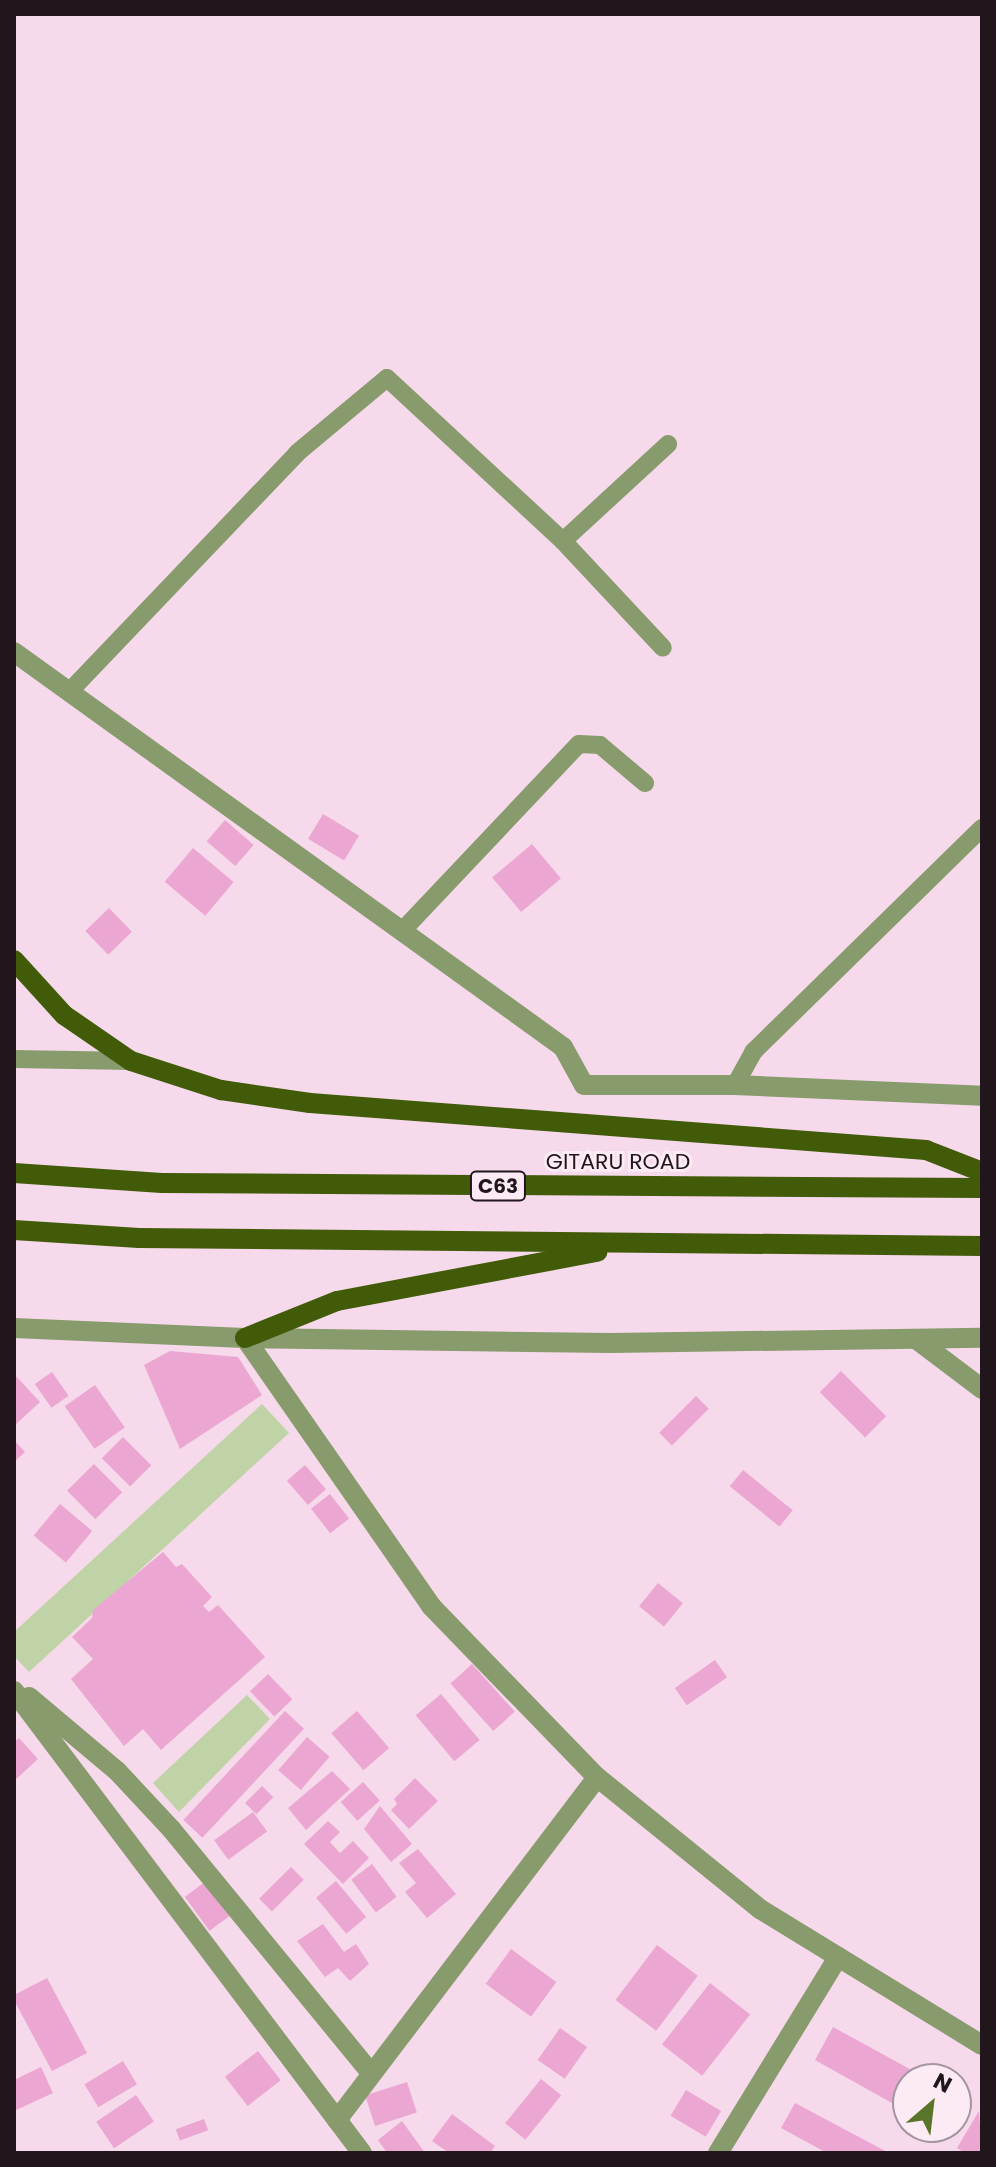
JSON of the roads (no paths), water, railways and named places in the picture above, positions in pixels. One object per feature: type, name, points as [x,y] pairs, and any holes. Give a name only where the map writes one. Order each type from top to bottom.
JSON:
[{"type":"main road","points":[[14,960],[64,1015],[131,1061],[221,1090],[310,1103],[926,1150],[982,1172]]},
{"type":"main road","name":"GITARU ROAD","points":[[14,1173],[162,1183],[982,1188]]},
{"type":"main road","points":[[14,1230],[139,1238],[982,1246]]},
{"type":"main road","points":[[245,1338],[337,1301],[640,1243]]},
{"type":"street","points":[[14,652],[563,1047],[584,1085],[735,1085],[982,1096]]},
{"type":"street","points":[[14,1328],[245,1338],[611,1343],[982,1338]]},
{"type":"street","points":[[245,1338],[431,1606],[597,1777],[760,1909],[982,2045]]},
{"type":"street","points":[[916,1339],[982,1389]]},
{"type":"street","points":[[14,1684],[118,1772],[172,1830],[372,2074]]},
{"type":"street","points":[[14,1691],[362,2153]]},
{"type":"street","points":[[337,2120],[597,1777]]},
{"type":"street","points":[[718,2153],[838,1957]]},
{"type":"lane","points":[[69,692],[297,453],[387,378],[563,541],[663,648]]},
{"type":"lane","points":[[563,541],[668,444]]},
{"type":"lane","points":[[402,931],[579,744],[600,745],[645,783]]},
{"type":"lane","points":[[735,1085],[753,1052],[982,828]]},
{"type":"lane","points":[[14,1059],[131,1061]]}]
